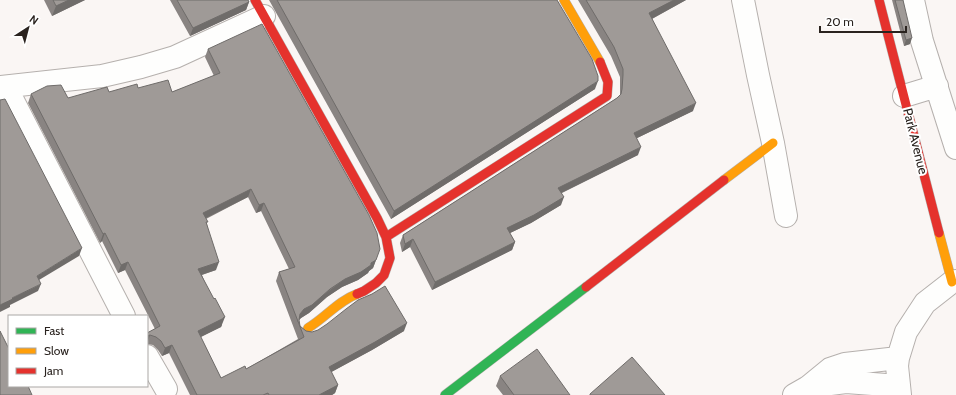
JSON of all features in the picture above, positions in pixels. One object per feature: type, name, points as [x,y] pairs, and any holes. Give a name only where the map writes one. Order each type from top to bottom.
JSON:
[{"type":"street","points":[[386,237],[607,96],[608,82],[600,62],[564,0]]},
{"type":"street","points":[[743,0],[758,75],[774,143],[786,216]]},
{"type":"street","name":"Park Avenue","points":[[879,0],[954,282]]},
{"type":"street","points":[[913,0],[922,41],[956,148]]},
{"type":"street","points":[[123,315],[3,87],[102,76],[175,57],[259,8],[386,237],[390,258],[384,276],[376,283],[364,291],[348,297],[308,328]]},
{"type":"street","points":[[904,96],[936,86]]},
{"type":"street","points":[[452,393],[774,143]]},
{"type":"street","points":[[801,391],[846,382],[900,390],[897,366],[906,332],[925,303],[954,282]]},
{"type":"street","points":[[148,358],[166,389]]},
{"type":"street","points":[[801,391],[830,369],[845,364],[898,358]]},
{"type":"building","points":[[53,0],[69,0],[56,6]]},
{"type":"building","points":[[177,0],[248,0],[249,2],[193,28]]},
{"type":"building","points":[[277,0],[557,0],[592,59],[598,76],[598,81],[394,211]]},
{"type":"building","points":[[586,0],[674,0],[649,13],[696,103],[634,133],[641,147],[558,188],[564,197],[534,215],[507,228],[515,242],[435,282],[413,239],[405,244],[403,235],[621,94],[623,69],[614,47]]},
{"type":"building","points":[[895,0],[903,0],[912,38],[906,40]]},
{"type":"building","points":[[262,24],[369,215],[377,233],[380,249],[376,260],[361,272],[345,279],[330,289],[312,305],[304,309],[300,314],[300,326],[306,331],[312,332],[318,330],[358,300],[385,286],[407,323],[329,367],[338,385],[319,395],[269,395],[268,393],[263,395],[197,395],[172,345],[165,348],[161,341],[156,337],[148,336],[148,332],[160,326],[128,262],[121,265],[105,233],[103,234],[31,94],[47,86],[61,85],[68,98],[107,87],[109,92],[137,84],[138,88],[168,80],[172,92],[220,73],[208,49]],"holes":[[[251,189],[259,205],[264,203],[295,267],[279,272],[304,337],[246,369],[245,366],[221,378],[198,331],[225,317],[198,269],[219,262],[206,222],[208,222],[203,213]]]},
{"type":"building","points":[[5,99],[82,248],[37,276],[41,284],[0,305],[0,100]]},
{"type":"building","points":[[0,331],[8,347],[8,387],[28,387],[32,395],[0,395]]},
{"type":"building","points":[[537,349],[570,395],[514,395],[500,376]]},
{"type":"building","points":[[632,357],[665,395],[590,395],[590,394]]},
{"type":"traffic: fast","points":[[445,395],[586,287]]},
{"type":"traffic: slow","points":[[564,0],[600,62]]},
{"type":"traffic: slow","points":[[724,180],[773,143]]},
{"type":"traffic: slow","points":[[939,233],[952,282]]},
{"type":"traffic: slow","points":[[308,328],[338,305],[357,294]]},
{"type":"traffic: jam","points":[[255,0],[377,218],[386,237],[390,258],[384,275],[376,283],[357,294]]},
{"type":"traffic: jam","points":[[879,0],[939,233]]},
{"type":"traffic: jam","points":[[386,237],[607,96],[608,82],[600,62]]},
{"type":"traffic: jam","points":[[586,287],[724,180]]}]
